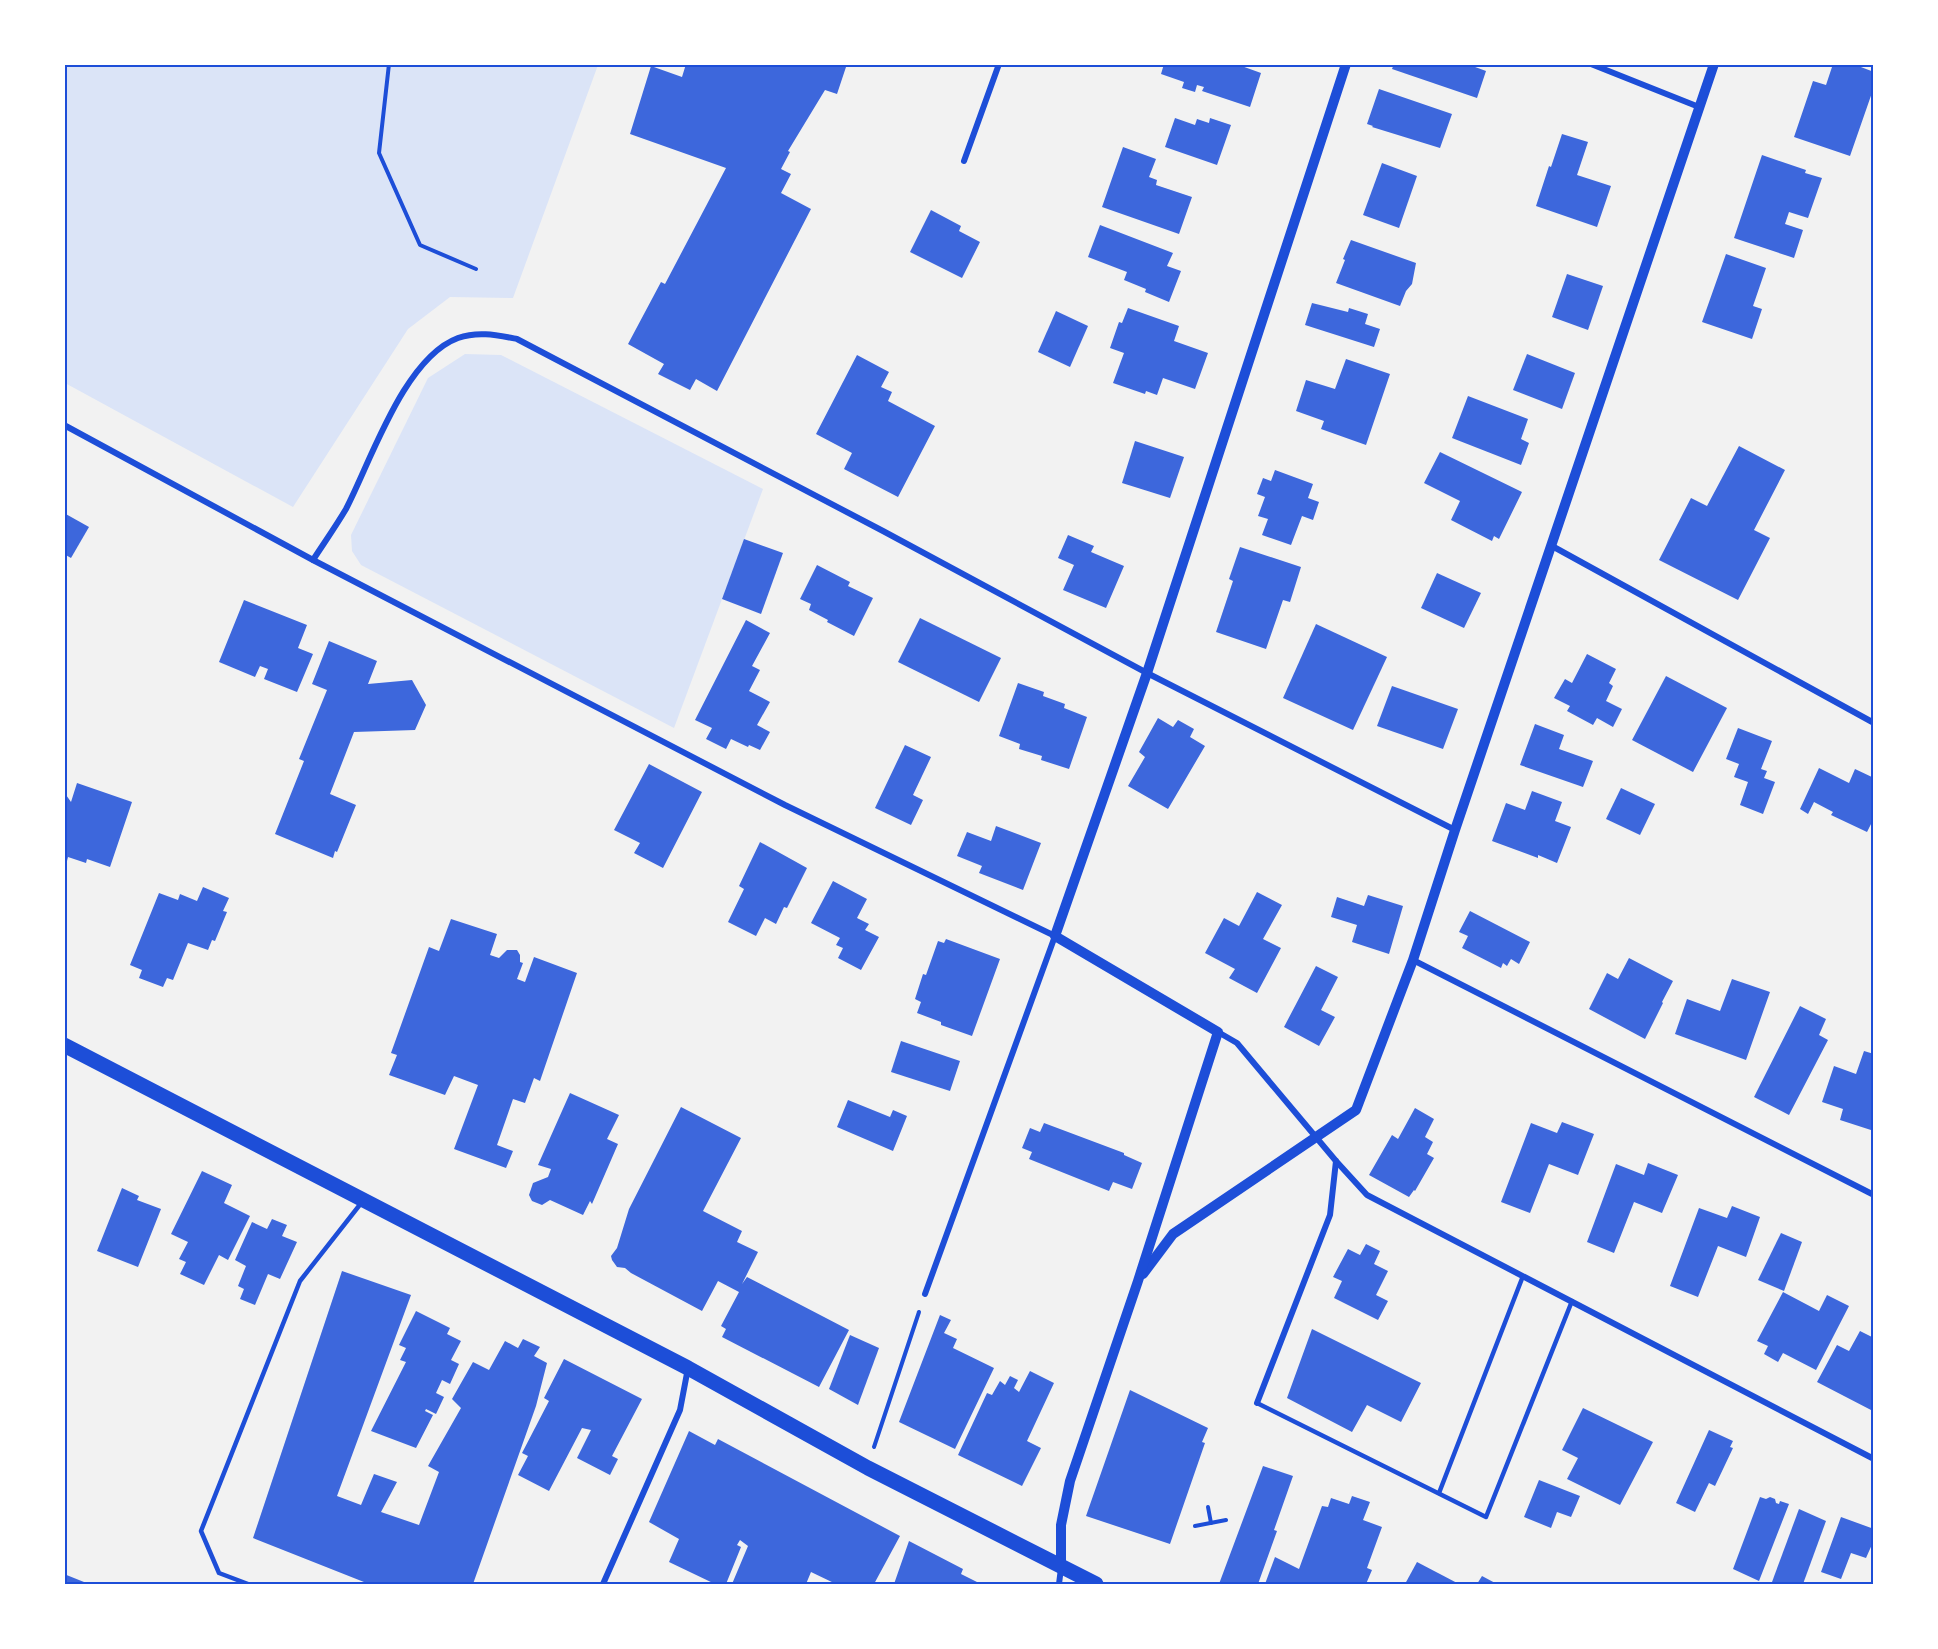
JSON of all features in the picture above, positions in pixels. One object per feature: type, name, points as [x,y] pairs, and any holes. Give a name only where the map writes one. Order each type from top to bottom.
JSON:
[{"type":"main road","points":[[64,1045],[688,1368],[868,1468],[1096,1584]]},
{"type":"street","points":[[964,161],[999,64]]},
{"type":"street","points":[[926,1294],[1056,936],[1147,673],[1346,64]]},
{"type":"street","points":[[1591,64],[1699,107]]},
{"type":"street","points":[[1138,1281],[1173,1234],[1356,1110],[1413,960],[1714,64]]},
{"type":"street","points":[[313,560],[345,511],[402,393],[431,356],[456,339],[479,333],[517,339],[883,531],[1147,673],[1455,830]]},
{"type":"street","points":[[64,425],[313,560],[785,805],[1056,936],[1237,1043],[1367,1195],[1874,1459]]},
{"type":"street","points":[[1552,546],[1874,723]]},
{"type":"street","points":[[1413,960],[1874,1195]]},
{"type":"street","points":[[1059,1584],[1061,1525],[1070,1481],[1138,1281],[1218,1032]]},
{"type":"street","points":[[1257,1403],[1330,1215],[1336,1161]]},
{"type":"street","points":[[603,1584],[680,1410],[688,1368]]},
{"type":"lane","points":[[248,1584],[219,1573],[201,1531],[300,1281],[364,1200]]},
{"type":"lane","points":[[1439,1493],[1523,1276]]},
{"type":"lane","points":[[1257,1403],[1486,1517],[1572,1301]]},
{"type":"path","points":[[388,64],[380,153],[420,245],[476,269]]},
{"type":"path","points":[[868,1468],[926,1294]]},
{"type":"path","points":[[1208,1507],[1211,1523]]},
{"type":"path","points":[[1195,1526],[1226,1520]]},
{"type":"shaded area","points":[[64,65],[598,65],[513,298],[450,297],[408,329],[293,507],[65,383]]},
{"type":"shaded area","points":[[465,354],[501,355],[763,489],[674,728],[361,565],[352,551],[351,535],[428,378]]},
{"type":"building","points":[[686,64],[847,64],[837,94],[825,90],[788,151],[790,152],[781,169],[791,174],[781,193],[811,209],[717,391],[696,379],[690,390],[658,374],[664,364],[628,344],[661,282],[665,284],[726,168],[630,134],[651,66],[682,77]]},
{"type":"building","points":[[1164,64],[1236,64],[1261,73],[1250,107],[1202,91],[1204,87],[1197,85],[1195,92],[1182,88],[1184,82],[1161,74]]},
{"type":"building","points":[[1394,64],[1467,64],[1486,71],[1477,98],[1392,69]]},
{"type":"building","points":[[1833,64],[1853,64],[1874,72],[1874,87],[1850,156],[1794,137],[1813,81],[1826,85]]},
{"type":"building","points":[[1379,89],[1452,114],[1440,148],[1367,124]]},
{"type":"building","points":[[1175,118],[1195,125],[1197,119],[1209,123],[1210,118],[1231,125],[1217,165],[1165,147]]},
{"type":"building","points":[[1562,134],[1588,142],[1577,175],[1611,186],[1597,227],[1536,206]]},
{"type":"building","points":[[1123,147],[1156,159],[1149,177],[1157,180],[1156,185],[1192,197],[1179,234],[1102,207]]},
{"type":"building","points":[[1762,155],[1822,178],[1808,218],[1789,212],[1785,224],[1803,230],[1794,258],[1734,238]]},
{"type":"building","points":[[1382,163],[1417,176],[1399,228],[1363,215]]},
{"type":"building","points":[[931,210],[961,226],[959,231],[980,242],[962,278],[910,252]]},
{"type":"building","points":[[1100,225],[1173,253],[1167,266],[1181,271],[1169,302],[1124,280],[1127,272],[1088,257]]},
{"type":"building","points":[[1351,240],[1416,263],[1412,284],[1406,291],[1400,306],[1336,283]]},
{"type":"building","points":[[1726,254],[1766,268],[1753,306],[1762,309],[1752,339],[1702,322]]},
{"type":"building","points":[[1567,274],[1603,286],[1588,330],[1552,317]]},
{"type":"building","points":[[1312,303],[1348,312],[1349,308],[1368,314],[1365,324],[1380,329],[1374,347],[1305,325]]},
{"type":"building","points":[[1128,308],[1179,326],[1174,341],[1208,353],[1195,389],[1163,378],[1157,395],[1146,391],[1145,394],[1113,383],[1124,353],[1110,348],[1119,322],[1122,323]]},
{"type":"building","points":[[1056,311],[1088,326],[1070,367],[1038,352]]},
{"type":"building","points":[[1527,354],[1575,373],[1562,409],[1513,390]]},
{"type":"building","points":[[857,355],[889,372],[881,387],[892,392],[888,401],[935,426],[898,497],[844,469],[852,453],[816,434]]},
{"type":"building","points":[[1346,359],[1390,374],[1366,445],[1321,429],[1324,421],[1296,411],[1306,380],[1335,389]]},
{"type":"building","points":[[1468,396],[1528,419],[1521,439],[1529,443],[1521,465],[1452,438]]},
{"type":"building","points":[[1135,441],[1184,457],[1170,498],[1122,483]]},
{"type":"building","points":[[1739,446],[1785,470],[1754,530],[1770,538],[1738,600],[1659,560],[1691,498],[1707,506]]},
{"type":"building","points":[[1440,452],[1522,492],[1499,539],[1494,536],[1492,541],[1451,520],[1460,501],[1424,483]]},
{"type":"building","points":[[1275,470],[1313,484],[1308,498],[1319,502],[1313,520],[1302,516],[1291,545],[1262,535],[1268,519],[1258,516],[1265,497],[1257,494],[1263,478],[1271,481]]},
{"type":"building","points":[[64,513],[89,527],[71,558],[64,554]]},
{"type":"building","points":[[1068,535],[1094,546],[1091,552],[1124,566],[1106,608],[1063,590],[1074,565],[1058,558]]},
{"type":"building","points":[[744,539],[783,553],[761,614],[722,599]]},
{"type":"building","points":[[1240,547],[1301,567],[1290,602],[1283,600],[1266,649],[1216,632],[1233,581],[1229,579]]},
{"type":"building","points":[[817,565],[850,582],[848,586],[873,598],[854,636],[809,610],[811,604],[800,599]]},
{"type":"building","points":[[1437,573],[1481,593],[1464,628],[1421,608]]},
{"type":"building","points":[[244,600],[307,625],[298,648],[313,654],[297,692],[264,679],[268,669],[260,666],[255,677],[219,662]]},
{"type":"building","points":[[920,618],[1001,658],[979,702],[898,662]]},
{"type":"building","points":[[746,620],[770,633],[752,666],[760,670],[749,691],[770,702],[757,725],[770,732],[760,750],[731,739],[726,749],[706,739],[712,728],[695,720]]},
{"type":"building","points":[[1316,624],[1387,657],[1353,730],[1283,698]]},
{"type":"building","points":[[329,641],[377,661],[368,684],[412,680],[426,705],[415,730],[354,732],[330,794],[356,805],[333,858],[275,834],[304,761],[299,759],[327,690],[312,684]]},
{"type":"building","points":[[1587,654],[1616,669],[1609,683],[1613,686],[1606,701],[1622,709],[1613,727],[1597,718],[1593,725],[1567,711],[1570,706],[1554,698],[1565,679],[1572,683]]},
{"type":"building","points":[[1666,676],[1727,708],[1693,772],[1632,740]]},
{"type":"building","points":[[1018,683],[1044,692],[1043,696],[1065,704],[1064,708],[1087,717],[1069,769],[1041,760],[1042,756],[1019,749],[1020,744],[999,736]]},
{"type":"building","points":[[1392,686],[1458,709],[1443,749],[1377,726]]},
{"type":"building","points":[[1158,718],[1173,727],[1178,720],[1194,729],[1190,737],[1205,746],[1168,809],[1128,786],[1145,757],[1139,752]]},
{"type":"building","points":[[1535,724],[1564,735],[1559,749],[1593,761],[1583,787],[1520,765]]},
{"type":"building","points":[[1738,728],[1772,741],[1761,769],[1767,771],[1764,778],[1775,782],[1763,814],[1740,805],[1748,782],[1734,777],[1739,764],[1726,759]]},
{"type":"building","points":[[905,745],[931,757],[913,795],[923,800],[911,825],[875,808]]},
{"type":"building","points":[[649,764],[702,792],[663,868],[634,853],[640,843],[614,830]]},
{"type":"building","points":[[1819,768],[1849,783],[1855,769],[1874,778],[1874,818],[1867,832],[1831,815],[1833,812],[1814,802],[1808,814],[1800,809]]},
{"type":"building","points":[[77,783],[132,802],[110,867],[87,859],[86,863],[68,857],[67,861],[64,860],[64,792],[71,802]]},
{"type":"building","points":[[1621,788],[1655,804],[1640,835],[1606,819]]},
{"type":"building","points":[[1532,791],[1562,802],[1555,821],[1571,827],[1557,863],[1492,841],[1506,803],[1525,810]]},
{"type":"building","points":[[996,826],[1041,843],[1023,890],[979,873],[982,866],[957,856],[967,832],[991,841]]},
{"type":"building","points":[[760,842],[807,868],[787,908],[784,907],[776,924],[765,918],[756,936],[728,922],[744,889],[739,886]]},
{"type":"building","points":[[833,881],[867,899],[857,918],[869,924],[865,930],[879,937],[861,970],[838,958],[843,948],[836,945],[840,938],[811,923]]},
{"type":"building","points":[[203,887],[229,898],[223,911],[227,912],[215,941],[212,940],[208,950],[188,943],[173,980],[167,978],[163,987],[139,978],[142,970],[130,965],[159,893],[178,900],[180,894],[197,901]]},
{"type":"building","points":[[1257,892],[1282,905],[1263,939],[1281,948],[1257,993],[1229,978],[1235,969],[1205,953],[1224,918],[1239,926]]},
{"type":"building","points":[[1368,895],[1403,906],[1389,954],[1352,942],[1357,925],[1331,917],[1337,897],[1364,906]]},
{"type":"building","points":[[1470,911],[1530,942],[1519,964],[1511,959],[1507,966],[1503,963],[1501,968],[1462,948],[1468,936],[1459,932]]},
{"type":"building","points":[[451,919],[497,934],[490,955],[499,958],[507,950],[517,950],[520,962],[523,963],[517,979],[525,982],[534,957],[577,973],[540,1081],[534,1078],[525,1103],[513,1099],[497,1145],[513,1151],[506,1168],[454,1149],[478,1085],[454,1076],[445,1095],[389,1075],[397,1055],[391,1053],[429,947],[439,951]]},
{"type":"building","points":[[946,939],[1000,959],[972,1036],[941,1025],[941,1022],[917,1013],[921,1002],[915,999],[923,974],[926,975],[938,941],[944,943]]},
{"type":"building","points":[[1629,958],[1673,981],[1645,1039],[1589,1009],[1607,973],[1618,979]]},
{"type":"building","points":[[1316,966],[1338,977],[1321,1010],[1335,1017],[1319,1046],[1284,1027]]},
{"type":"building","points":[[1732,979],[1770,992],[1746,1060],[1675,1034],[1687,999],[1720,1011]]},
{"type":"building","points":[[1800,1006],[1826,1019],[1819,1035],[1828,1040],[1789,1115],[1754,1097]]},
{"type":"building","points":[[901,1041],[960,1061],[950,1091],[891,1072]]},
{"type":"building","points":[[1864,1051],[1874,1054],[1874,1131],[1840,1120],[1843,1109],[1822,1102],[1834,1066],[1856,1074]]},
{"type":"building","points":[[570,1093],[619,1115],[607,1139],[618,1144],[592,1204],[590,1201],[583,1215],[550,1200],[542,1205],[532,1201],[529,1195],[533,1183],[548,1177],[551,1169],[538,1165]]},
{"type":"building","points":[[848,1100],[890,1117],[893,1110],[907,1116],[893,1151],[837,1127]]},
{"type":"building","points":[[681,1107],[741,1138],[703,1211],[742,1231],[737,1242],[758,1252],[742,1284],[747,1277],[849,1330],[819,1387],[722,1337],[726,1329],[721,1326],[739,1292],[718,1281],[702,1311],[625,1268],[617,1267],[612,1260],[611,1256],[617,1248],[629,1209]]},
{"type":"building","points":[[1415,1108],[1434,1119],[1425,1137],[1433,1142],[1427,1154],[1434,1158],[1415,1191],[1409,1197],[1369,1175],[1392,1135],[1398,1139]]},
{"type":"building","points":[[1562,1122],[1594,1134],[1578,1175],[1549,1164],[1530,1213],[1501,1202],[1531,1123],[1557,1133]]},
{"type":"building","points":[[1044,1123],[1124,1153],[1142,1163],[1132,1189],[1113,1182],[1109,1191],[1029,1159],[1032,1152],[1022,1148],[1030,1128],[1040,1132]]},
{"type":"building","points":[[1648,1163],[1678,1175],[1662,1213],[1634,1202],[1614,1253],[1587,1242],[1616,1164],[1644,1175]]},
{"type":"building","points":[[202,1171],[232,1185],[224,1203],[250,1216],[228,1260],[219,1255],[204,1285],[180,1274],[186,1262],[179,1259],[188,1242],[171,1234]]},
{"type":"building","points":[[122,1188],[139,1196],[137,1200],[161,1209],[138,1267],[97,1251]]},
{"type":"building","points":[[1732,1206],[1760,1217],[1746,1257],[1718,1246],[1698,1297],[1670,1286],[1699,1208],[1727,1218]]},
{"type":"building","points":[[272,1219],[287,1225],[282,1236],[297,1242],[280,1279],[268,1274],[255,1305],[240,1299],[244,1289],[238,1286],[246,1266],[235,1260],[252,1222],[267,1229]]},
{"type":"building","points":[[1781,1233],[1802,1242],[1784,1291],[1758,1280]]},
{"type":"building","points":[[1366,1244],[1380,1251],[1374,1264],[1388,1271],[1376,1295],[1388,1301],[1378,1320],[1334,1298],[1342,1281],[1333,1277],[1348,1249],[1360,1255]]},
{"type":"building","points":[[342,1271],[411,1295],[337,1496],[361,1505],[374,1474],[397,1482],[381,1512],[419,1525],[439,1472],[428,1466],[461,1408],[452,1399],[473,1362],[489,1370],[505,1341],[518,1348],[523,1339],[540,1347],[534,1356],[547,1363],[536,1406],[473,1584],[369,1584],[253,1538]]},
{"type":"building","points":[[1783,1292],[1819,1311],[1827,1295],[1849,1306],[1816,1370],[1783,1353],[1778,1362],[1764,1354],[1768,1346],[1757,1341]]},
{"type":"building","points":[[416,1311],[450,1328],[447,1334],[461,1341],[451,1360],[459,1364],[450,1384],[442,1380],[436,1393],[444,1397],[436,1414],[426,1409],[425,1411],[433,1415],[416,1448],[371,1431],[406,1362],[400,1360],[406,1348],[399,1345]]},
{"type":"building","points":[[940,1315],[951,1320],[944,1333],[957,1339],[953,1348],[994,1368],[955,1449],[899,1422]]},
{"type":"building","points":[[1312,1329],[1421,1383],[1401,1422],[1367,1405],[1352,1432],[1287,1398]]},
{"type":"building","points":[[1860,1331],[1874,1338],[1874,1405],[1871,1410],[1817,1382],[1837,1345],[1849,1351]]},
{"type":"building","points":[[850,1335],[879,1348],[858,1405],[829,1389]]},
{"type":"building","points":[[564,1359],[642,1399],[612,1456],[618,1459],[610,1475],[577,1458],[591,1430],[582,1428],[549,1491],[518,1475],[528,1456],[522,1453],[549,1401],[544,1398]]},
{"type":"building","points":[[1030,1371],[1054,1383],[1027,1441],[1041,1448],[1022,1486],[958,1455],[987,1393],[992,1395],[1000,1381],[1005,1385],[1010,1376],[1018,1380],[1014,1388],[1019,1392]]},
{"type":"building","points":[[1130,1390],[1208,1428],[1202,1442],[1205,1443],[1170,1544],[1086,1516]]},
{"type":"building","points":[[1583,1408],[1653,1442],[1620,1505],[1567,1479],[1578,1458],[1562,1450]]},
{"type":"building","points":[[1709,1430],[1733,1441],[1730,1447],[1733,1448],[1715,1486],[1709,1483],[1695,1512],[1676,1503]]},
{"type":"building","points":[[689,1431],[715,1445],[718,1439],[900,1536],[874,1584],[836,1584],[811,1572],[806,1584],[732,1584],[748,1546],[740,1540],[737,1545],[741,1547],[726,1584],[715,1584],[669,1562],[679,1539],[649,1522]]},
{"type":"building","points":[[1263,1466],[1293,1476],[1258,1584],[1219,1584]]},
{"type":"building","points":[[1539,1480],[1580,1496],[1571,1517],[1557,1512],[1551,1528],[1524,1517]]},
{"type":"building","points":[[1352,1496],[1370,1502],[1363,1520],[1382,1527],[1367,1568],[1372,1570],[1366,1584],[1265,1584],[1275,1557],[1299,1569],[1322,1506],[1328,1507],[1331,1498],[1349,1504]]},
{"type":"building","points":[[1760,1497],[1766,1499],[1770,1497],[1779,1504],[1780,1501],[1789,1504],[1759,1581],[1733,1569]]},
{"type":"building","points":[[1799,1509],[1826,1521],[1803,1584],[1773,1584],[1772,1582]]},
{"type":"building","points":[[1841,1517],[1874,1529],[1874,1540],[1866,1558],[1851,1553],[1841,1579],[1821,1572]]},
{"type":"building","points":[[909,1541],[963,1569],[961,1574],[981,1584],[894,1584]]},
{"type":"building","points":[[1417,1562],[1459,1584],[1405,1584]]},
{"type":"building","points":[[64,1574],[89,1584],[64,1584]]},
{"type":"building","points":[[1482,1576],[1497,1584],[1477,1584]]}]
